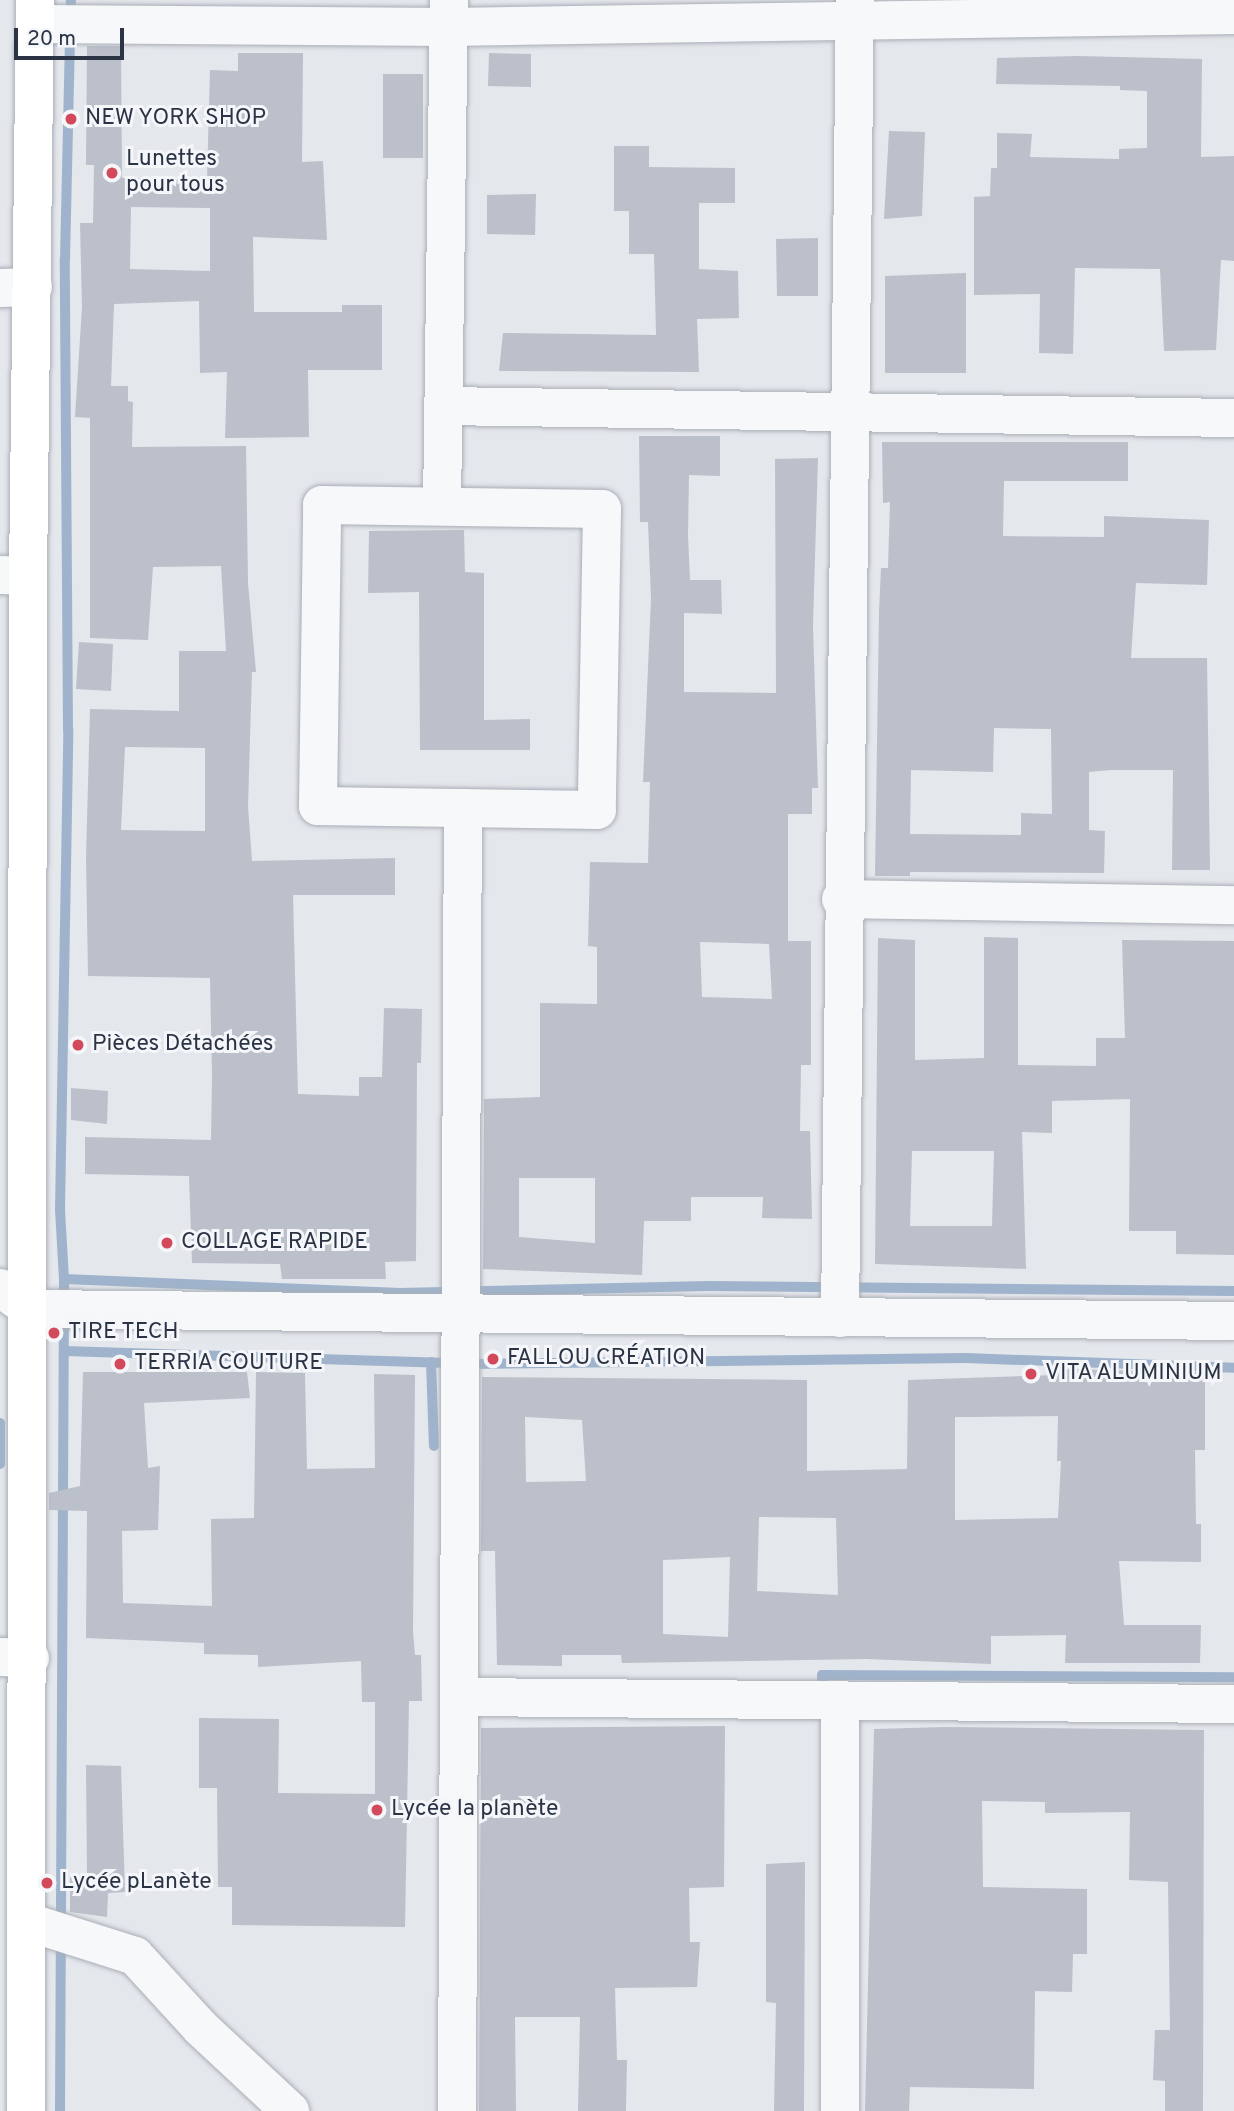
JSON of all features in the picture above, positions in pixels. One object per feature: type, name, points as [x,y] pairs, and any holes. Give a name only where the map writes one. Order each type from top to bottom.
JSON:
[{"type":"main road","points":[[26,2111],[28,1922],[15,1658],[14,576],[16,287],[35,12]]},
{"type":"street","points":[[839,1318],[841,899],[855,9]]},
{"type":"street","points":[[35,12],[449,13],[855,9],[1234,15]]},
{"type":"street","points":[[442,506],[449,13]]},
{"type":"street","points":[[443,406],[1234,418]]},
{"type":"street","points":[[322,505],[602,509],[597,810],[463,808],[318,806],[322,505]]},
{"type":"street","points":[[457,2111],[463,808]]},
{"type":"street","points":[[841,899],[1234,905]]},
{"type":"street","points":[[15,1298],[460,1313],[1234,1321]]},
{"type":"street","points":[[461,1697],[1234,1704]]},
{"type":"street","points":[[839,2111],[840,1701]]},
{"type":"street","points":[[28,1922],[135,1956],[201,2028],[290,2111]]},
{"type":"building","points":[[87,46],[121,46],[122,178],[207,179],[210,70],[238,71],[238,53],[303,53],[302,162],[323,161],[327,240],[253,237],[254,312],[342,312],[342,305],[382,305],[382,370],[308,370],[309,437],[225,438],[227,372],[200,373],[199,301],[114,304],[111,386],[128,386],[128,401],[133,402],[132,447],[246,446],[248,583],[256,672],[252,672],[248,806],[252,861],[395,858],[395,895],[293,895],[298,1094],[359,1096],[359,1077],[382,1077],[384,1008],[422,1009],[421,1063],[417,1063],[416,1261],[385,1262],[386,1279],[282,1279],[280,1264],[192,1263],[189,1176],[85,1174],[85,1137],[211,1140],[212,1075],[210,978],[88,976],[86,858],[90,709],[179,711],[179,651],[226,651],[221,566],[153,567],[148,640],[90,638],[90,418],[75,417],[82,307],[80,223],[93,223],[94,165],[86,165]],"holes":[[[131,207],[210,208],[210,271],[130,269]],[[125,747],[205,748],[205,831],[121,830]]]},
{"type":"building","points":[[489,53],[531,54],[531,87],[488,86]]},
{"type":"building","points":[[1078,56],[1202,59],[1201,157],[1234,156],[1234,261],[1221,260],[1216,350],[1164,351],[1160,269],[1075,268],[1073,354],[1039,353],[1040,294],[974,295],[974,197],[990,196],[991,168],[997,168],[997,133],[1032,134],[1030,157],[1119,159],[1119,149],[1147,148],[1147,91],[1120,90],[1120,86],[996,84],[997,58]]},
{"type":"building","points":[[383,74],[423,74],[423,158],[383,158]]},
{"type":"building","points":[[889,131],[925,132],[922,216],[884,219]]},
{"type":"building","points":[[614,146],[649,146],[649,167],[735,168],[735,203],[699,203],[699,269],[738,271],[739,318],[697,319],[699,372],[499,371],[503,333],[656,335],[654,254],[629,254],[629,211],[614,211]]},
{"type":"building","points":[[536,194],[535,235],[487,234],[487,195]]},
{"type":"building","points":[[818,238],[818,296],[777,296],[776,239]]},
{"type":"building","points":[[966,273],[966,373],[885,373],[885,276]]},
{"type":"building","points":[[639,436],[720,436],[720,476],[689,475],[688,535],[690,580],[721,580],[722,614],[684,613],[684,692],[776,693],[775,459],[818,458],[813,626],[818,788],[812,788],[812,814],[788,814],[788,941],[811,941],[811,1065],[801,1065],[800,1131],[810,1131],[812,1219],[762,1218],[763,1197],[691,1197],[691,1221],[644,1221],[642,1275],[483,1269],[484,1099],[540,1097],[540,1003],[597,1004],[597,947],[588,946],[590,862],[648,863],[650,782],[643,782],[651,599],[648,522],[640,522]],"holes":[[[700,942],[769,944],[772,999],[702,997]],[[519,1178],[595,1178],[595,1243],[519,1237]]]},
{"type":"building","points":[[882,442],[1128,442],[1128,481],[1004,481],[1003,536],[1104,537],[1104,516],[1209,520],[1207,585],[1136,583],[1131,658],[1207,658],[1210,870],[1172,870],[1173,770],[1111,770],[1089,772],[1089,830],[1105,831],[1104,873],[910,872],[910,876],[875,876],[879,612],[881,568],[888,568],[890,502],[883,503]],"holes":[[[994,728],[1051,729],[1052,814],[1021,813],[1021,835],[910,834],[911,770],[993,772]]]},
{"type":"building","points":[[464,530],[465,572],[484,573],[484,720],[530,719],[530,750],[420,750],[419,592],[368,593],[369,531]]},
{"type":"building","points":[[79,642],[113,644],[111,691],[76,689]]},
{"type":"building","points":[[984,937],[1018,938],[1018,1065],[1096,1066],[1096,1038],[1125,1038],[1122,940],[1234,941],[1234,1255],[1176,1254],[1176,1231],[1129,1231],[1130,1099],[1052,1101],[1052,1133],[1022,1132],[1026,1269],[875,1264],[878,938],[915,940],[915,1060],[984,1058]],"holes":[[[912,1151],[994,1151],[992,1226],[910,1226]]]},
{"type":"building","points":[[71,1088],[108,1091],[107,1124],[71,1120]]},
{"type":"building","points":[[1055,1369],[1205,1372],[1205,1450],[1195,1450],[1196,1524],[1201,1524],[1201,1562],[1119,1561],[1124,1625],[1201,1625],[1200,1663],[1065,1663],[1066,1635],[991,1636],[991,1664],[866,1659],[622,1663],[621,1655],[562,1655],[562,1666],[497,1665],[495,1551],[481,1551],[482,1377],[807,1380],[807,1471],[907,1469],[908,1380],[1055,1375]],"holes":[[[1058,1416],[1057,1461],[1061,1461],[1058,1518],[955,1520],[955,1417]],[[525,1417],[582,1420],[586,1481],[526,1482]],[[759,1517],[836,1518],[838,1595],[757,1591]],[[730,1557],[728,1637],[663,1634],[663,1560]]]},
{"type":"building","points":[[83,1372],[247,1372],[250,1398],[144,1403],[148,1468],[160,1466],[158,1530],[122,1531],[123,1603],[212,1606],[211,1519],[254,1518],[256,1372],[305,1373],[307,1469],[375,1468],[374,1374],[415,1375],[413,1631],[415,1655],[421,1655],[422,1701],[409,1701],[405,1927],[232,1925],[232,1887],[218,1887],[217,1788],[199,1788],[199,1718],[279,1719],[278,1793],[375,1794],[375,1702],[362,1702],[361,1661],[258,1667],[258,1655],[204,1654],[204,1643],[86,1638],[87,1511],[49,1510],[49,1493],[80,1486]]},
{"type":"building","points":[[725,1726],[724,1887],[689,1888],[690,1942],[700,1942],[697,1987],[615,1988],[617,2060],[627,2060],[626,2111],[578,2111],[580,2017],[515,2017],[516,2111],[479,2111],[481,1728]]},
{"type":"building","points":[[945,1727],[1204,1730],[1203,2111],[1165,2111],[1165,2081],[1153,2080],[1155,2030],[1170,2030],[1168,1882],[1129,1880],[1130,1812],[1045,1813],[1045,1802],[982,1801],[983,1887],[1087,1889],[1087,1954],[1073,1954],[1072,1992],[1035,1991],[1034,2089],[910,2087],[909,2111],[865,2111],[874,1729]]},
{"type":"building","points":[[86,1765],[121,1766],[125,1892],[108,1893],[107,1917],[70,1912],[70,1877],[87,1877]]},
{"type":"building","points":[[805,1862],[804,2111],[774,2111],[776,2003],[766,2002],[766,1864]]},
{"type":"waterway","points":[[60,2111],[64,1279],[60,1210],[68,730],[65,259],[71,0]]},
{"type":"waterway","points":[[64,1279],[400,1293],[708,1286],[1234,1291]]},
{"type":"waterway","points":[[64,1351],[473,1364],[966,1358],[1234,1368]]},
{"type":"waterway","points":[[431,1362],[434,1446]]},
{"type":"waterway","points":[[0,1423],[0,1464]]},
{"type":"waterway","points":[[823,1695],[822,1675],[1234,1677]]},
{"type":"place","name":"NEW YORK SHOP","points":[[71,119]]},
{"type":"place","name":"Lunettes pour tous","points":[[112,173]]},
{"type":"place","name":"Pièces Détachées","points":[[78,1045]]},
{"type":"place","name":"COLLAGE RAPIDE","points":[[167,1243]]},
{"type":"place","name":"TIRE TECH","points":[[54,1333]]},
{"type":"place","name":"FALLOU CRÉATION","points":[[493,1359]]},
{"type":"place","name":"TERRIA COUTURE","points":[[120,1364]]},
{"type":"place","name":"VITA ALUMINIUM","points":[[1031,1374]]},
{"type":"place","name":"Lycée la planète","points":[[377,1810]]},
{"type":"place","name":"Lycée pLanète","points":[[47,1883]]}]
